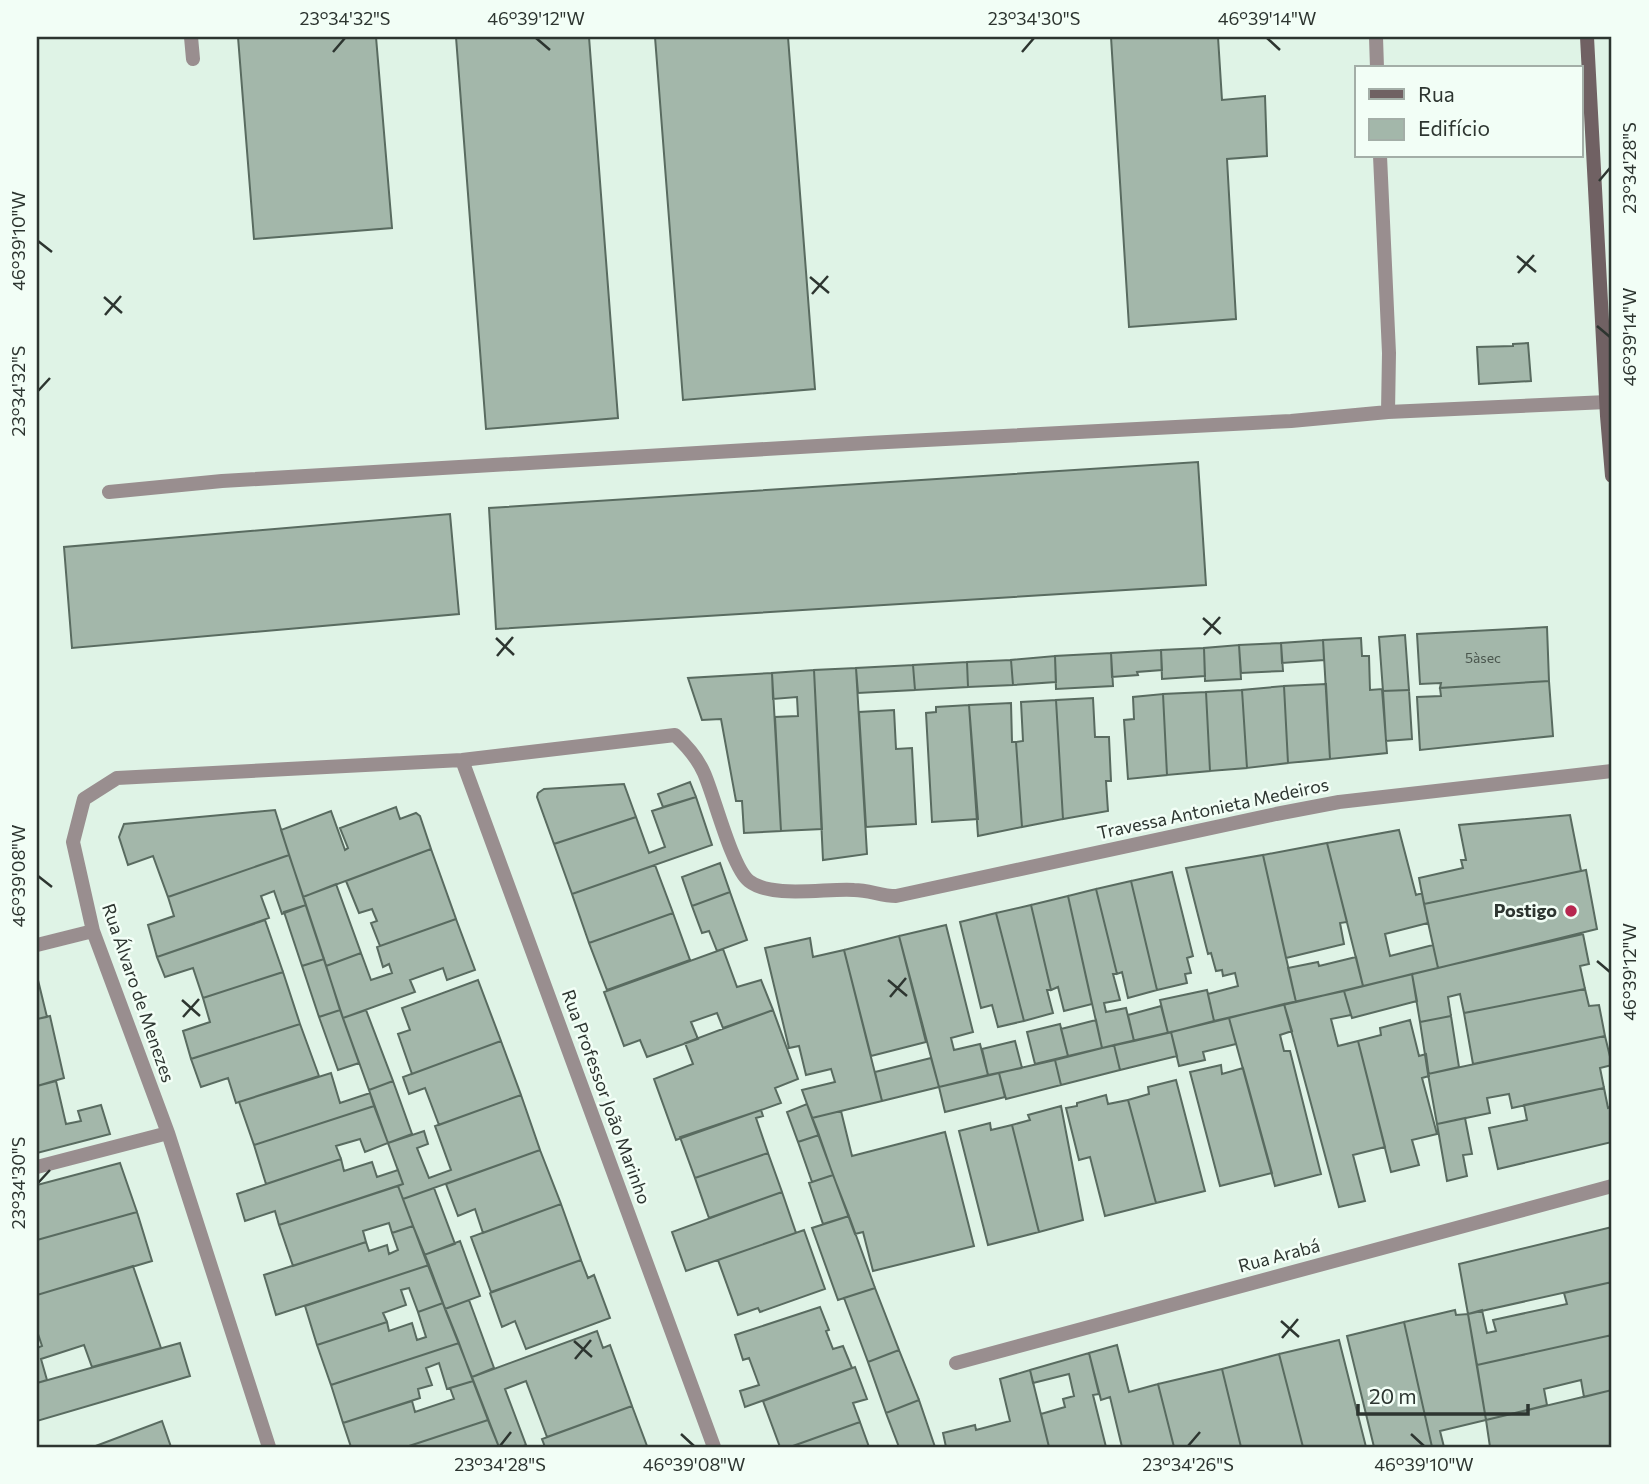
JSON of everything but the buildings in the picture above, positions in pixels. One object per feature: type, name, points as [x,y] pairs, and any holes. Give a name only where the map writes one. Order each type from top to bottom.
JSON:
[{"type":"street","points":[[191,37],[192,59]]},
{"type":"street","points":[[1376,37],[1377,66]]},
{"type":"street","points":[[1587,37],[1612,476]]},
{"type":"street","points":[[1380,158],[1389,354],[1388,412]]},
{"type":"street","points":[[108,492],[222,481],[1292,421],[1388,412],[1609,411]]},
{"type":"street","name":"Rua Álvaro de Menezes","points":[[269,1447],[167,1133],[93,930],[73,842],[84,799],[117,778],[462,760],[675,735]]},
{"type":"street","name":"Travessa Antonieta Medeiros","points":[[675,735],[692,752],[704,772],[734,855],[749,881],[767,889],[786,891],[853,889],[896,896],[1339,802],[1612,771]]},
{"type":"street","name":"Rua Professor João Marinho","points":[[462,760],[714,1447]]},
{"type":"street","points":[[37,945],[93,930]]},
{"type":"street","points":[[37,1167],[167,1133]]},
{"type":"street","name":"Rua Arabá","points":[[956,1363],[1612,1186]]},
{"type":"place","name":"Postigo","points":[[1571,911]]}]
